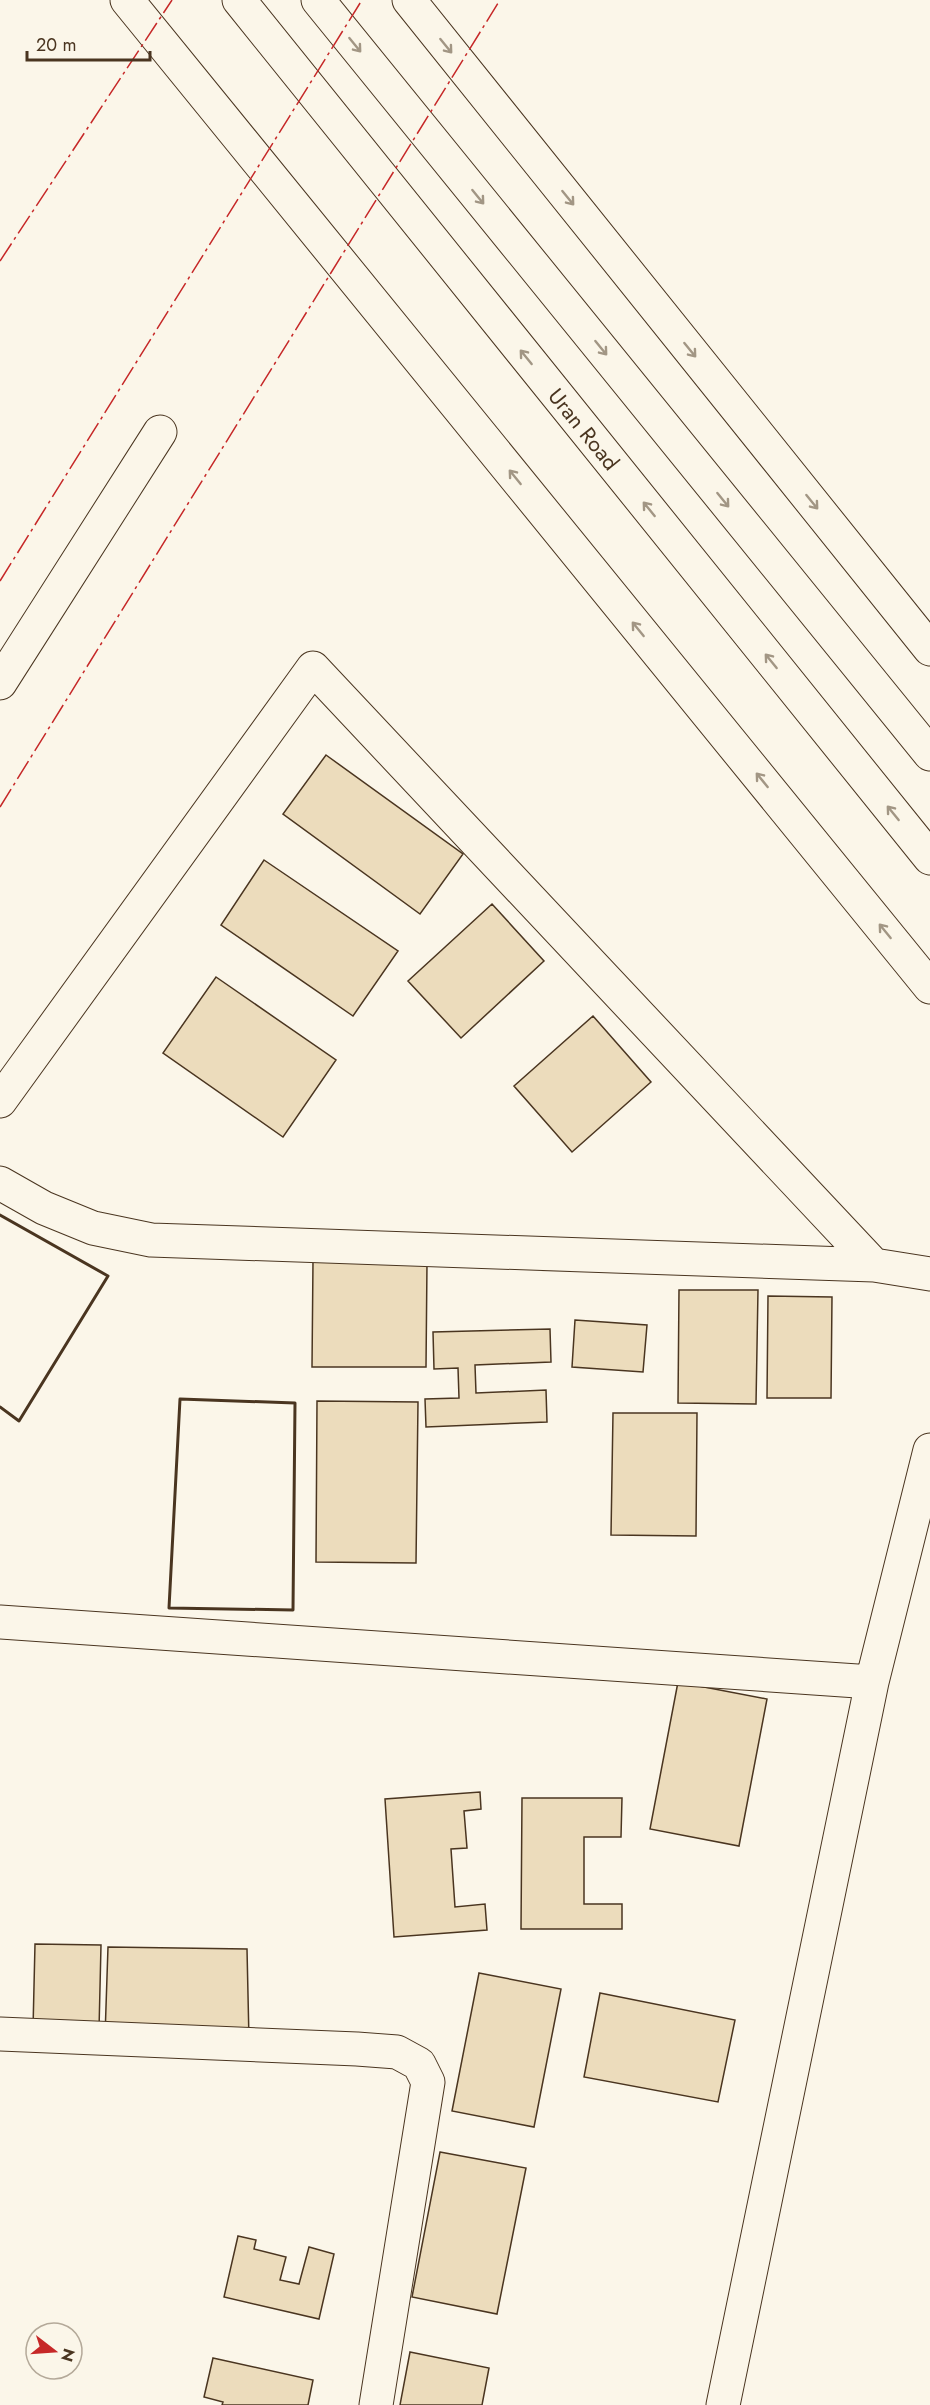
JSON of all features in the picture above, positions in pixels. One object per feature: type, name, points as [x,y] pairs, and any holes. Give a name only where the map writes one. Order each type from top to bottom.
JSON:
[{"type":"main road","points":[[127,0],[926,982]]},
{"type":"main road","name":"Uran Road","points":[[239,0],[930,858]]},
{"type":"main road","points":[[318,0],[930,754]]},
{"type":"main road","points":[[409,0],[930,649]]},
{"type":"main road","points":[[0,682],[159,432]]},
{"type":"main road","points":[[0,1101],[313,668],[874,1265]]},
{"type":"main road","points":[[0,1183],[44,1208],[93,1228],[151,1240],[874,1265],[930,1274]]},
{"type":"main road","points":[[723,2405],[872,1682],[930,1450]]},
{"type":"main road","points":[[0,1622],[872,1682]]},
{"type":"main road","points":[[0,2034],[357,2049],[397,2052],[419,2064],[428,2082],[376,2405]]},
{"type":"building","points":[[326,755],[463,854],[420,914],[283,814]]},
{"type":"building","points":[[264,860],[398,951],[353,1016],[221,925]]},
{"type":"building","points":[[492,904],[544,961],[461,1038],[408,981]]},
{"type":"building","points":[[216,977],[336,1060],[283,1137],[163,1053]]},
{"type":"building","points":[[593,1016],[651,1082],[572,1152],[514,1086]]},
{"type":"building","points":[[313,1261],[427,1263],[426,1367],[312,1367]]},
{"type":"building","points":[[679,1290],[758,1290],[756,1404],[678,1403]]},
{"type":"building","points":[[768,1296],[832,1297],[831,1398],[767,1398]]},
{"type":"building","points":[[575,1320],[647,1325],[643,1372],[572,1367]]},
{"type":"building","points":[[550,1329],[551,1362],[475,1365],[476,1393],[546,1390],[547,1422],[426,1427],[425,1399],[459,1398],[458,1368],[434,1369],[433,1332]]},
{"type":"building","points":[[317,1401],[418,1402],[416,1563],[316,1562]]},
{"type":"building","points":[[613,1413],[697,1413],[696,1536],[611,1535]]},
{"type":"building","points":[[678,1682],[767,1699],[739,1846],[650,1829]]},
{"type":"building","points":[[480,1792],[481,1809],[464,1811],[467,1848],[451,1849],[455,1907],[485,1904],[487,1930],[394,1937],[385,1799]]},
{"type":"building","points":[[522,1798],[622,1798],[621,1837],[584,1837],[584,1904],[622,1904],[622,1929],[521,1929]]},
{"type":"building","points":[[35,1944],[101,1945],[99,2030],[33,2029]]},
{"type":"building","points":[[108,1947],[247,1949],[249,2040],[105,2037]]},
{"type":"building","points":[[479,1973],[561,1989],[534,2127],[452,2111]]},
{"type":"building","points":[[600,1993],[735,2020],[718,2102],[584,2077]]},
{"type":"building","points":[[440,2152],[526,2168],[497,2314],[412,2297]]},
{"type":"building","points":[[238,2236],[256,2240],[254,2249],[286,2257],[280,2280],[299,2284],[309,2247],[334,2254],[319,2319],[224,2297]]},
{"type":"building","points":[[410,2352],[489,2368],[482,2405],[400,2405]]},
{"type":"building","points":[[213,2358],[313,2380],[308,2405],[222,2405],[223,2402],[204,2397]]},
{"type":"wall","points":[[0,1215],[108,1276],[19,1421],[0,1407]]},
{"type":"wall","points":[[180,1399],[295,1403],[293,1610],[169,1608],[180,1399]]},
{"type":"power","points":[[0,261],[172,0]]},
{"type":"power","points":[[0,581],[362,0]]},
{"type":"power","points":[[0,807],[500,0]]}]
